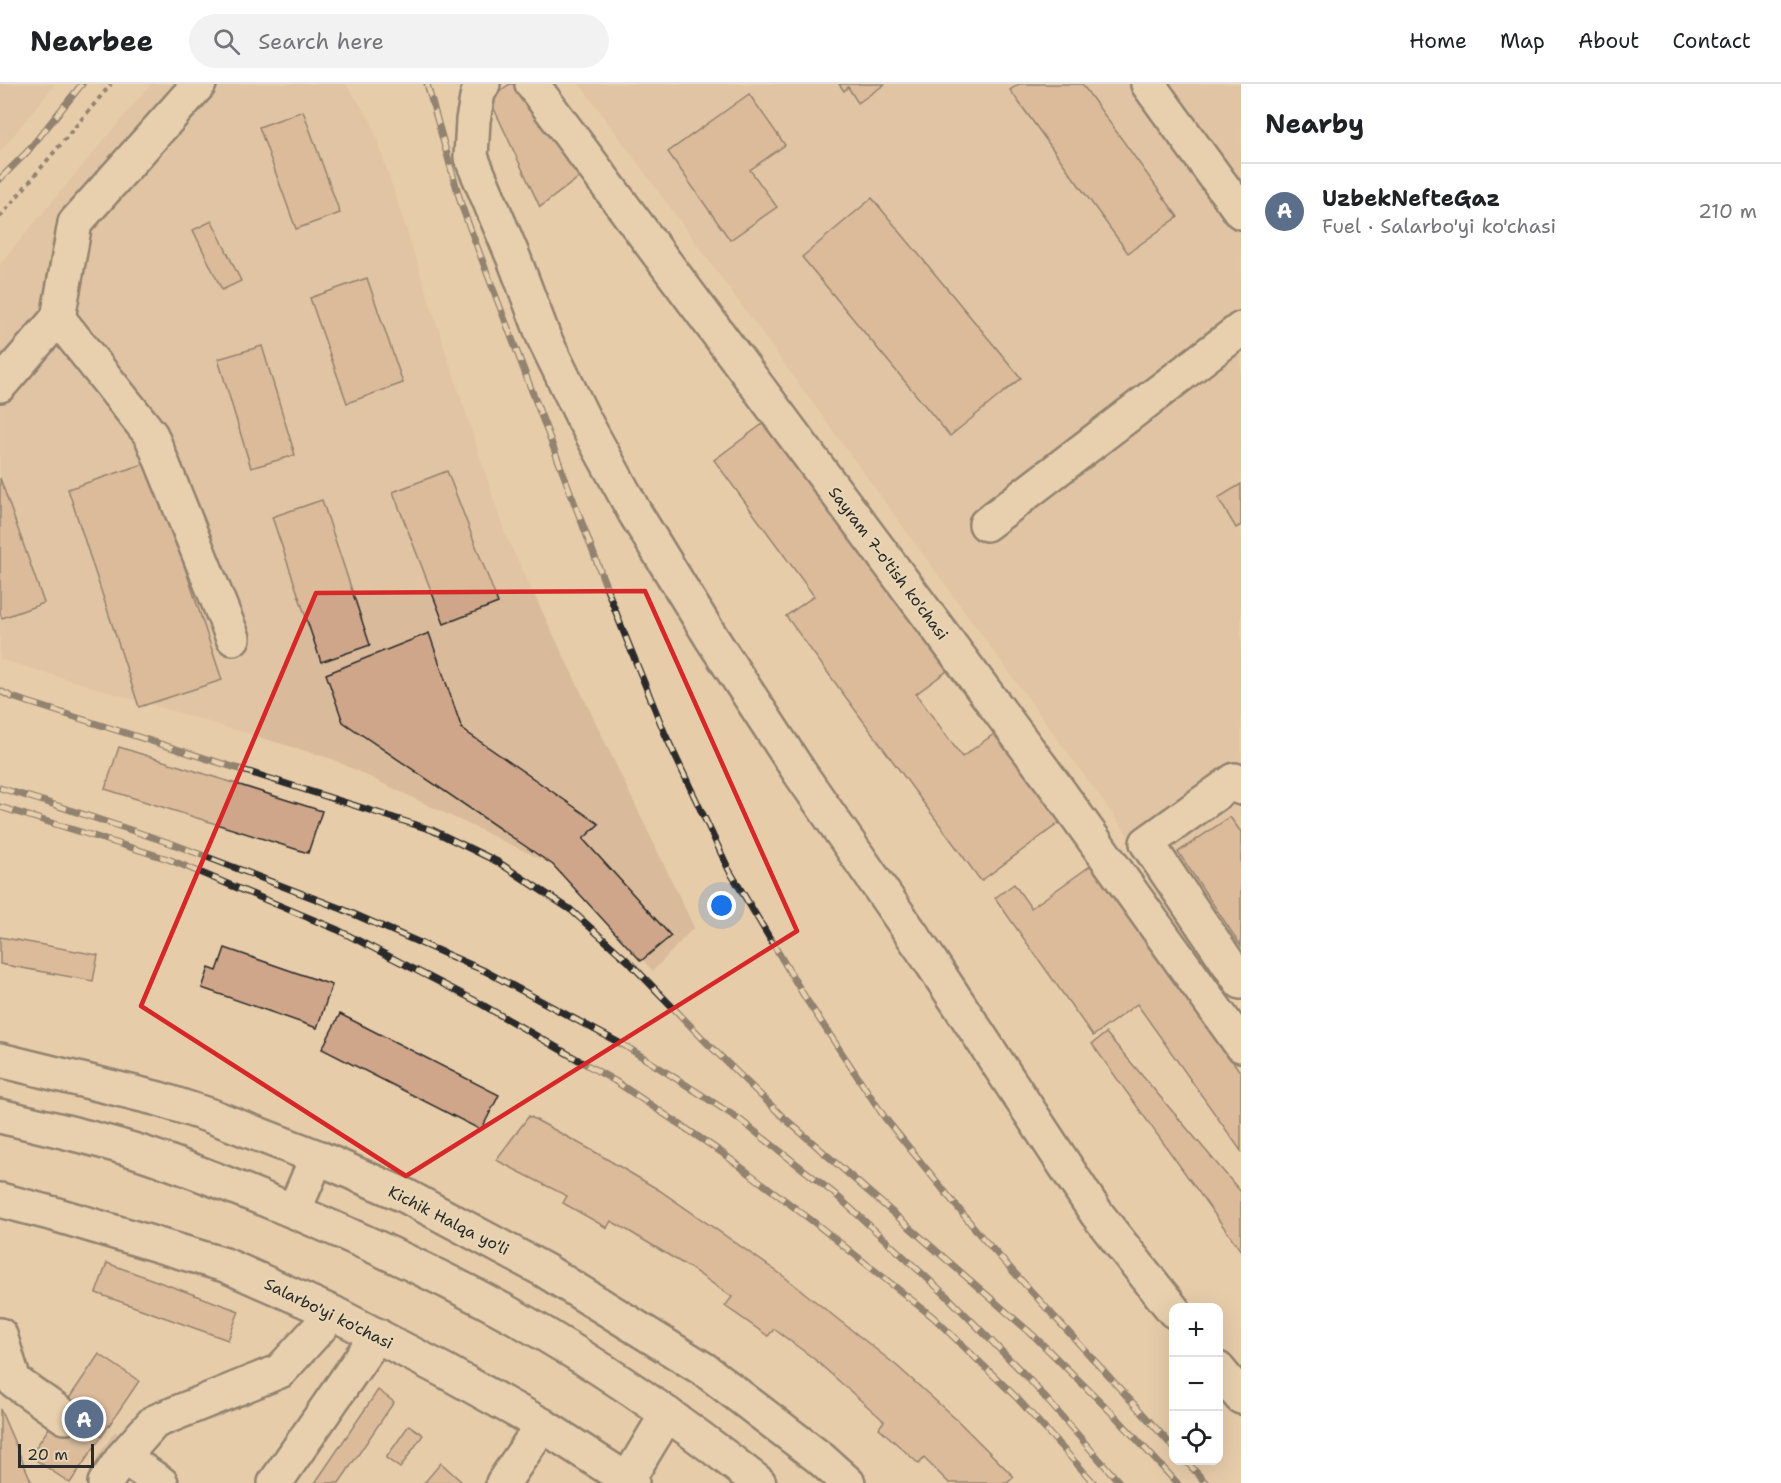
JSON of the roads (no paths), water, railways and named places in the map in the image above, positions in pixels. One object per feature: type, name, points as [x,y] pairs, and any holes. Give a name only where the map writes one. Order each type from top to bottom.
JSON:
[{"type":"main road","points":[[0,386],[57,318],[75,223],[199,84]]},
{"type":"main road","points":[[483,84],[478,93],[473,120],[471,157],[544,338],[583,418],[635,513],[711,638],[800,773],[929,959],[1097,1214],[1169,1306]]},
{"type":"main road","name":"Sayram 7-o'tish ko'chasi","points":[[532,84],[1049,778],[1241,1045]]},
{"type":"main road","points":[[1148,84],[1241,212]]},
{"type":"main road","points":[[57,318],[151,435],[233,638]]},
{"type":"main road","points":[[986,524],[1241,329]]},
{"type":"main road","points":[[1241,788],[1235,780],[1147,843],[1241,982]]},
{"type":"main road","name":"Kichik Halqa yo'li","points":[[0,1060],[159,1100],[211,1116],[317,1158],[405,1197],[544,1270],[705,1370],[820,1458],[848,1483]]},
{"type":"main road","points":[[0,1116],[84,1136],[190,1170],[383,1249],[516,1317],[590,1363],[667,1414],[759,1483]]},
{"type":"main road","points":[[294,1211],[317,1158]]},
{"type":"main road","name":"Salarbo'yi ko'chasi","points":[[0,1200],[225,1265],[333,1313],[542,1425],[630,1481]]},
{"type":"main road","points":[[161,1483],[114,1470],[154,1422],[280,1371],[333,1313]]},
{"type":"main road","points":[[0,1335],[14,1380],[65,1417]]},
{"type":"main road","points":[[275,1483],[377,1335]]},
{"type":"main road","points":[[1223,1375],[1241,1397]]},
{"type":"main road","points":[[630,1481],[667,1414]]},
{"type":"main road","points":[[503,1483],[542,1425]]},
{"type":"tunnel","points":[[65,1417],[123,1457]]},
{"type":"railway","points":[[0,179],[27,152],[82,84]]},
{"type":"railway","points":[[427,84],[462,207],[620,623],[665,734],[729,870],[806,999],[885,1118],[980,1235],[1169,1443]]},
{"type":"railway","points":[[0,691],[12,697],[432,830],[498,862],[571,910],[629,962],[782,1116],[1034,1336],[1116,1417],[1177,1483]]},
{"type":"railway","points":[[0,788],[173,844],[342,909],[485,971],[627,1047],[739,1119],[836,1195],[949,1298],[1028,1378],[1120,1483]]},
{"type":"railway","points":[[0,807],[168,859],[338,930],[474,1000],[615,1081],[721,1152],[933,1317],[1016,1397],[1094,1483]]},
{"type":"railway","points":[[1190,1465],[1206,1483]]},
{"type":"place","name":"UzbekNefteGaz","points":[[84,1419]]}]
